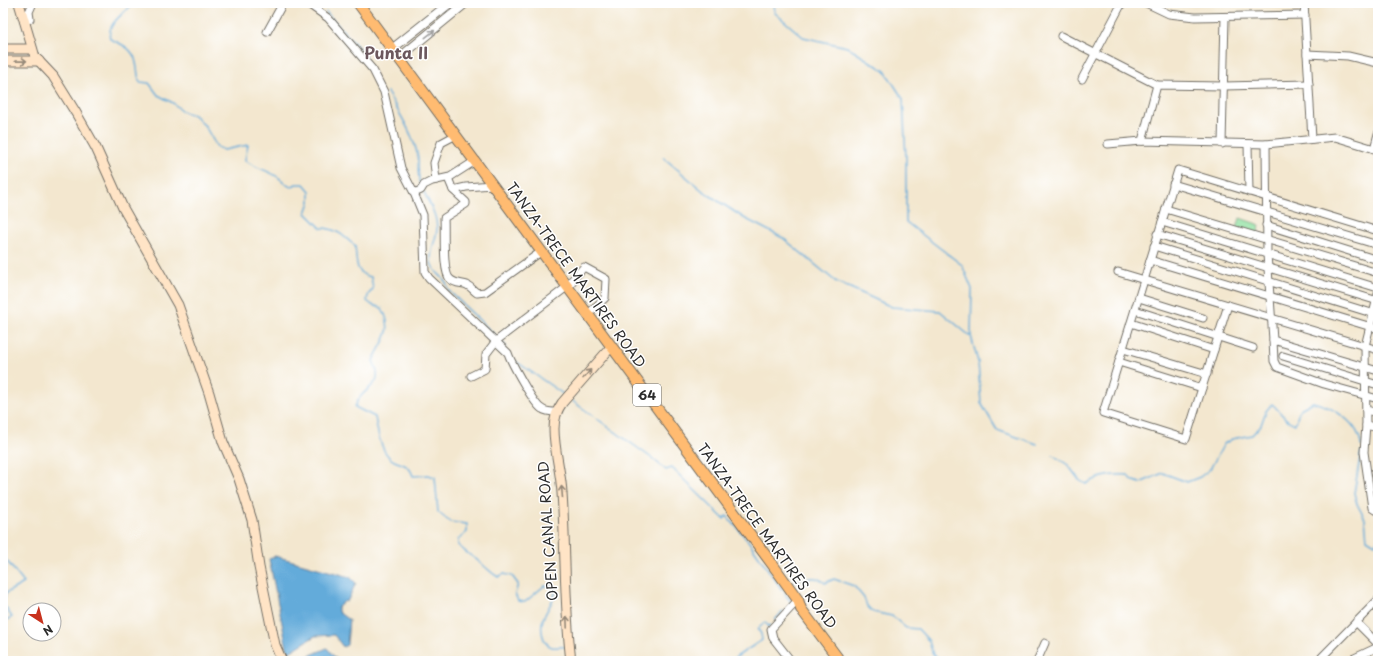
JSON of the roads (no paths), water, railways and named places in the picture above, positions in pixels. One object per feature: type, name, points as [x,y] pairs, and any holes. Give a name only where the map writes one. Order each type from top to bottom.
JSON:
[{"type":"main road","points":[[19,3],[35,57],[53,76],[76,113],[96,148],[126,214],[178,305],[209,393],[223,442],[239,479],[252,520],[259,567],[275,645],[282,661]]},
{"type":"main road","name":"TANZA-TRECE MARTIRES ROAD","points":[[358,3],[795,596],[801,609],[840,661]]},
{"type":"main road","points":[[3,49],[32,49]]},
{"type":"main road","points":[[3,61],[39,61]]},
{"type":"main road","name":"OPEN CANAL ROAD","points":[[571,661],[568,635],[566,558],[562,492],[554,428],[557,412],[562,403],[611,347]]},
{"type":"street","points":[[24,22],[30,19],[29,12],[33,3]]},
{"type":"street","points":[[266,32],[283,3]]},
{"type":"street","points":[[307,3],[328,18],[373,70],[384,92],[402,168],[420,190],[426,272],[429,278],[508,353],[511,361],[529,389],[534,403],[542,409],[557,412]]},
{"type":"street","points":[[392,49],[450,3]]},
{"type":"street","points":[[399,58],[466,3]]},
{"type":"street","points":[[1082,79],[1122,3]]},
{"type":"street","points":[[1146,3],[1169,14],[1196,17],[1305,15]]},
{"type":"street","points":[[1304,3],[1306,54],[1310,84],[1312,139]]},
{"type":"street","points":[[1222,144],[1225,17]]},
{"type":"street","points":[[1061,36],[1157,85],[1224,86],[1310,84]]},
{"type":"street","points":[[1306,54],[1348,56],[1378,63]]},
{"type":"street","points":[[1142,140],[1157,85]]},
{"type":"street","points":[[1108,144],[1142,140],[1222,144],[1266,144],[1335,137],[1376,150],[1378,134]]},
{"type":"street","points":[[436,180],[434,163],[440,143],[456,135]]},
{"type":"street","points":[[1248,144],[1249,192]]},
{"type":"street","points":[[1266,144],[1267,254],[1274,361],[1277,366],[1324,384],[1378,399]]},
{"type":"street","points":[[420,190],[436,180],[448,178],[475,161]]},
{"type":"street","points":[[1228,306],[1186,439],[1103,413],[1176,172],[1180,170],[1378,231]]},
{"type":"street","points":[[448,178],[453,190],[466,202],[466,204],[444,218],[446,240],[444,268],[448,278],[469,286],[477,293],[485,292],[542,252]]},
{"type":"street","points":[[453,190],[492,184]]},
{"type":"street","points":[[1173,184],[1378,246]]},
{"type":"street","points":[[1166,208],[1378,273]]},
{"type":"street","points":[[1162,222],[1378,288]]},
{"type":"street","points":[[1266,225],[1378,260]]},
{"type":"street","points":[[1157,234],[1377,299],[1375,314],[1369,327],[1365,346],[1366,425],[1364,452],[1372,508],[1378,510]]},
{"type":"street","points":[[1154,246],[1375,314]]},
{"type":"street","points":[[1150,260],[1270,298],[1378,329]]},
{"type":"street","points":[[471,376],[485,369],[486,354],[496,341],[568,287],[584,267],[606,279],[605,298],[588,314]]},
{"type":"street","points":[[1118,272],[1378,350]]},
{"type":"street","points":[[1139,298],[1204,318]]},
{"type":"street","points":[[1135,310],[1253,348]]},
{"type":"street","points":[[1131,323],[1214,350]]},
{"type":"street","points":[[1273,340],[1378,371]]},
{"type":"street","points":[[1123,349],[1207,374]]},
{"type":"street","points":[[1283,356],[1378,385]]},
{"type":"street","points":[[1119,362],[1202,388]]},
{"type":"street","points":[[1366,410],[1378,413]]},
{"type":"street","points":[[1366,425],[1378,428]]},
{"type":"street","points":[[791,661],[773,638],[771,629],[795,596]]},
{"type":"street","points":[[1318,661],[1356,622],[1377,604]]},
{"type":"street","points":[[1348,661],[1361,658],[1378,646],[1356,622]]},
{"type":"street","points":[[1037,661],[1045,643]]},
{"type":"water","points":[[275,556],[350,577],[356,583],[347,602],[345,601],[338,607],[338,612],[349,620],[347,645],[343,647],[334,635],[315,636],[288,653],[269,559]]},
{"type":"water","points":[[327,648],[338,661],[297,661]]},
{"type":"waterway","points":[[132,3],[116,20],[109,33],[110,39],[123,45],[133,54],[140,82],[149,83],[158,95],[173,103],[183,112],[194,115],[205,126],[217,147],[224,150],[248,145],[245,160],[249,163],[275,175],[291,187],[296,184],[304,184],[310,191],[310,202],[306,213],[321,228],[335,231],[355,246],[356,262],[359,270],[371,277],[373,289],[368,295],[367,301],[372,305],[382,308],[386,316],[388,330],[373,361],[377,370],[375,382],[358,400],[355,407],[375,417],[381,444],[392,460],[405,465],[411,471],[413,476],[428,475],[435,477],[438,512],[450,522],[467,524],[467,532],[458,540],[458,545],[498,577],[504,574],[512,576],[518,584],[515,594],[518,601],[525,602],[544,586],[552,585],[556,590],[554,598],[543,619],[543,635],[546,643],[552,647],[565,647]]},
{"type":"waterway","points":[[774,3],[775,13],[803,37],[847,47],[885,71],[903,99],[906,159],[906,222],[962,265],[972,289],[971,336],[978,362],[981,403],[997,430],[1037,444]]},
{"type":"waterway","points":[[326,12],[366,56]]},
{"type":"waterway","points":[[387,92],[415,145],[418,157],[421,186]]},
{"type":"waterway","points":[[664,158],[703,191],[744,218],[783,238],[835,281],[892,307],[940,311],[970,336]]},
{"type":"waterway","points":[[424,192],[434,213],[437,224],[431,255],[432,266],[446,282],[448,290],[496,336]]},
{"type":"waterway","points":[[502,342],[506,347]]},
{"type":"waterway","points":[[514,360],[563,394]]},
{"type":"waterway","points":[[571,400],[666,470],[672,468],[724,519],[727,516],[749,542],[782,590]]},
{"type":"waterway","points":[[1053,455],[1068,465],[1080,481],[1086,484],[1101,477],[1117,475],[1128,475],[1131,480],[1140,483],[1163,473],[1187,482],[1200,477],[1210,469],[1224,444],[1232,439],[1252,435],[1261,425],[1266,411],[1272,404],[1285,418],[1295,424],[1300,409],[1313,402],[1321,404],[1337,412],[1351,423],[1356,430],[1361,446]]},
{"type":"waterway","points":[[1361,452],[1354,493],[1357,504],[1365,519],[1367,539],[1375,544],[1378,541]]},
{"type":"waterway","points":[[3,559],[7,561],[24,583],[6,593],[3,604],[12,617],[3,622]]},
{"type":"waterway","points":[[791,583],[805,579],[817,578],[825,583],[834,579],[854,586],[864,598],[867,606],[873,612],[892,616],[906,628],[918,629],[929,641],[933,655],[942,661]]},
{"type":"waterway","points":[[784,593],[792,603]]},
{"type":"waterway","points":[[775,620],[783,611]]},
{"type":"waterway","points":[[733,661],[736,657],[762,640],[758,629],[765,622],[769,627],[770,625]]},
{"type":"waterway","points":[[575,658],[579,661]]},
{"type":"district","name":"Punta II","points":[[396,53]]}]
